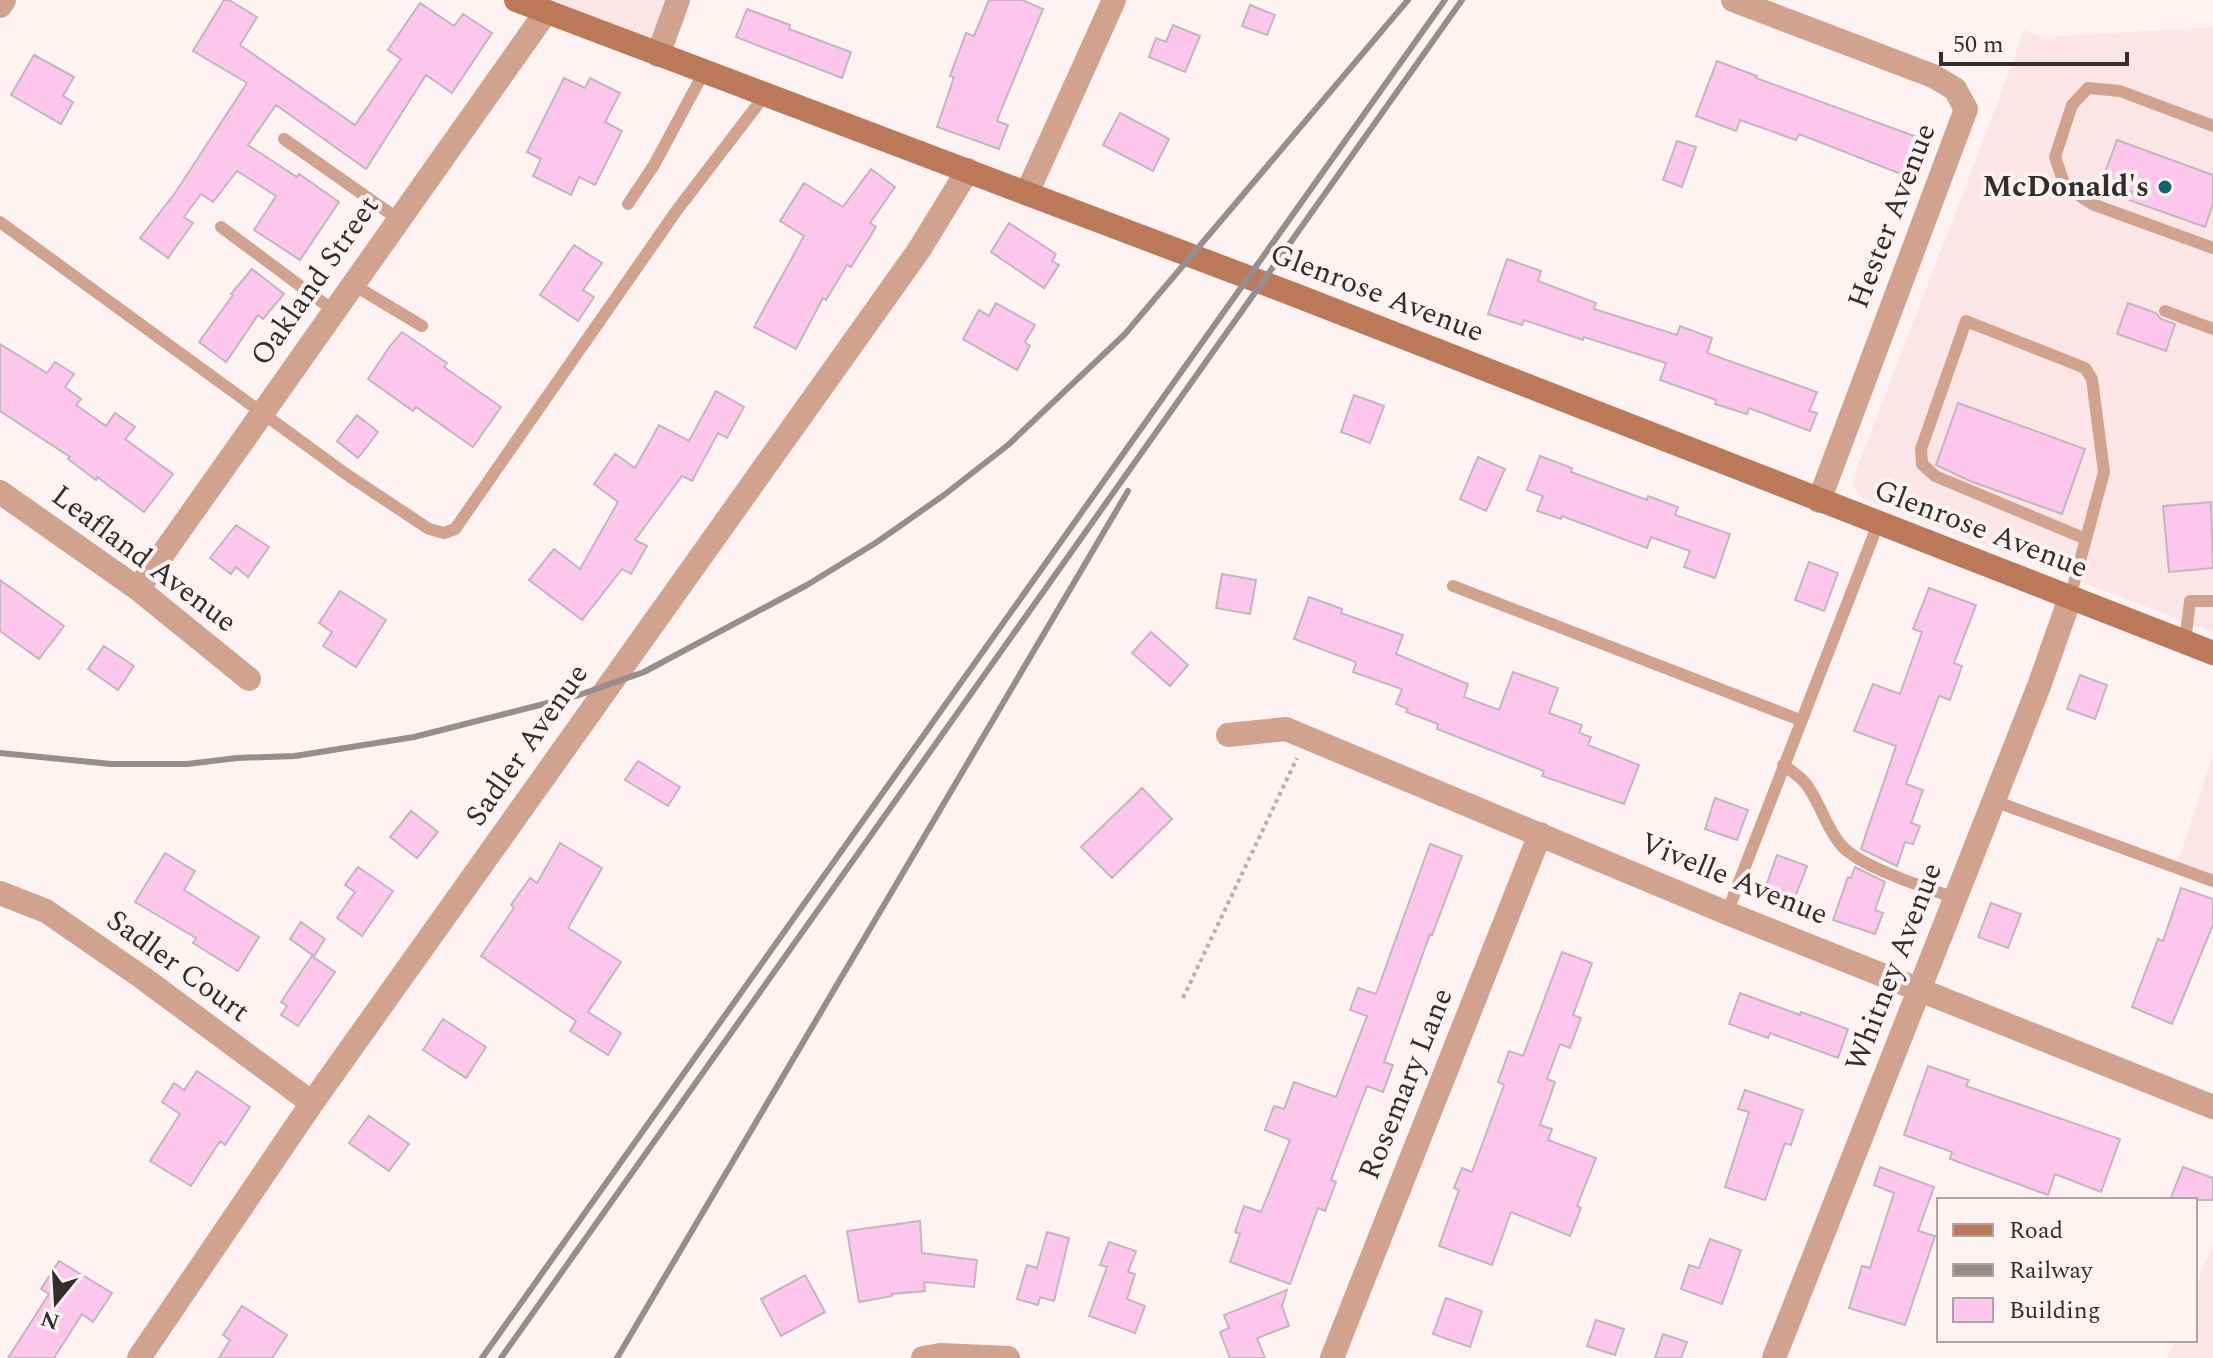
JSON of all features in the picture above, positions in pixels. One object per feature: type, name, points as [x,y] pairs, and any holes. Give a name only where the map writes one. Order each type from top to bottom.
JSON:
[{"type":"street","points":[[0,6],[4,0]]},
{"type":"street","name":"Glenrose Avenue","points":[[516,0],[968,170],[2213,653]]},
{"type":"street","points":[[658,55],[678,0]]},
{"type":"street","points":[[1027,193],[1114,0]]},
{"type":"street","name":"Hester Avenue","points":[[1733,0],[1933,76],[1955,89],[1966,109],[1819,501]]},
{"type":"street","name":"Oakland Street","points":[[138,589],[546,12]]},
{"type":"street","name":"Sadler Avenue","points":[[139,1358],[312,1103],[919,250],[968,170]]},
{"type":"street","name":"Leafland Avenue","points":[[0,492],[138,589],[249,679]]},
{"type":"street","name":"Whitney Avenue","points":[[1774,1358],[2039,686],[2070,598]]},
{"type":"street","name":"Vivelle Avenue","points":[[1228,735],[1286,729],[1727,913],[2213,1107]]},
{"type":"street","name":"Rosemary Lane","points":[[1332,1358],[1540,834]]},
{"type":"street","name":"Sadler Court","points":[[0,893],[46,911],[143,978],[312,1103]]},
{"type":"street","points":[[923,1358],[940,1355],[1008,1358]]},
{"type":"lane","points":[[628,204],[654,165],[704,72]]},
{"type":"lane","points":[[2213,126],[2120,91],[2088,88],[2072,105],[2055,157],[2065,186],[2092,204],[2213,248]]},
{"type":"lane","points":[[0,222],[346,474],[429,529],[444,533],[455,529],[677,210],[765,95]]},
{"type":"lane","points":[[284,139],[398,219]]},
{"type":"lane","points":[[221,227],[334,311]]},
{"type":"lane","points":[[352,284],[422,326]]},
{"type":"lane","points":[[2165,311],[2213,329]]},
{"type":"lane","points":[[2070,598],[2086,539],[2104,472],[2092,379],[2085,368],[1966,321],[1921,449],[1922,464],[1935,476],[2086,539]]},
{"type":"lane","points":[[1727,913],[1878,524]]},
{"type":"lane","points":[[1453,586],[1800,720]]},
{"type":"lane","points":[[2185,642],[2190,601],[2213,601]]},
{"type":"lane","points":[[1783,765],[1812,792],[1843,849],[1917,885],[1955,898]]},
{"type":"lane","points":[[1994,801],[2213,881]]},
{"type":"path","points":[[1183,998],[1306,738]]},
{"type":"shaded area","points":[[516,0],[678,0],[658,55]]},
{"type":"shaded area","points":[[2213,27],[2213,632],[1863,499],[1853,486],[1857,468],[2024,30],[2044,37]]},
{"type":"shaded area","points":[[2213,755],[2213,881],[2176,868]]},
{"type":"shaded area","points":[[2213,1243],[2213,1358],[2167,1358],[2174,1342],[2197,1342],[2197,1283]]},
{"type":"building","points":[[224,0],[257,17],[240,45],[355,125],[401,59],[388,50],[420,3],[454,26],[463,14],[492,33],[452,93],[426,75],[366,169],[276,105],[248,145],[297,177],[299,174],[339,202],[300,260],[254,230],[276,196],[237,171],[213,202],[201,194],[184,217],[193,223],[168,258],[140,238],[175,193],[247,83],[193,51]]},
{"type":"building","points":[[989,0],[1022,0],[1043,9],[997,121],[1008,125],[999,149],[937,127],[954,77],[950,76],[966,33],[974,36]]},
{"type":"building","points":[[1250,5],[1275,15],[1267,35],[1242,26]]},
{"type":"building","points":[[747,9],[790,25],[789,29],[851,52],[842,78],[736,37]]},
{"type":"building","points":[[1173,25],[1200,36],[1185,72],[1149,57],[1156,38],[1166,42]]},
{"type":"building","points":[[34,55],[74,77],[63,96],[73,102],[61,124],[11,95]]},
{"type":"building","points":[[1717,61],[1920,138],[1906,176],[1799,134],[1796,140],[1740,120],[1736,131],[1696,116]]},
{"type":"building","points":[[564,78],[585,88],[590,78],[620,93],[605,122],[622,131],[595,185],[579,177],[571,195],[533,176],[541,159],[527,152]]},
{"type":"building","points":[[1120,113],[1169,139],[1153,171],[1103,145]]},
{"type":"building","name":"McDonald's","points":[[2117,140],[2213,175],[2213,204],[2205,227],[2129,200],[2132,192],[2102,181]]},
{"type":"building","points":[[1677,141],[1696,147],[1682,187],[1663,180]]},
{"type":"building","points":[[871,169],[895,187],[870,223],[876,227],[851,267],[847,265],[826,300],[823,298],[796,349],[754,327],[804,236],[780,221],[804,183],[843,207]]},
{"type":"building","points":[[1009,223],[1056,254],[1052,261],[1059,265],[1044,288],[991,252]]},
{"type":"building","points":[[574,245],[602,263],[583,290],[594,297],[578,321],[540,295]]},
{"type":"building","points":[[1507,259],[1541,271],[1538,281],[1596,303],[1594,309],[1677,335],[1680,326],[1712,338],[1707,353],[1817,392],[1809,411],[1817,413],[1810,431],[1749,408],[1747,414],[1715,404],[1716,400],[1660,380],[1666,363],[1524,320],[1522,325],[1488,314]]},
{"type":"building","points":[[252,269],[284,294],[263,319],[258,315],[226,362],[199,342]]},
{"type":"building","points":[[996,303],[1035,325],[1025,342],[1030,346],[1017,370],[963,339],[979,310],[989,316]]},
{"type":"building","points":[[2128,303],[2175,324],[2166,351],[2117,334]]},
{"type":"building","points":[[402,332],[447,363],[444,367],[501,407],[473,447],[416,407],[413,411],[368,379]]},
{"type":"building","points":[[0,344],[47,373],[55,362],[74,374],[65,387],[81,399],[76,405],[106,426],[115,413],[135,427],[125,439],[173,474],[144,512],[97,477],[96,480],[68,459],[70,457],[0,411]]},
{"type":"building","points":[[716,391],[744,407],[727,438],[718,433],[692,481],[682,476],[635,540],[647,546],[631,574],[622,569],[582,620],[529,580],[554,549],[580,569],[618,502],[594,484],[615,454],[635,468],[659,425],[689,441]]},
{"type":"building","points":[[1354,395],[1384,406],[1370,443],[1341,432]]},
{"type":"building","points":[[1958,403],[2085,449],[2062,514],[1970,481],[1936,465]]},
{"type":"building","points":[[357,415],[378,432],[358,458],[337,441]]},
{"type":"building","points":[[1540,456],[1572,468],[1571,472],[1647,500],[1648,496],[1678,507],[1675,515],[1730,534],[1715,578],[1684,567],[1690,551],[1651,537],[1647,548],[1562,516],[1561,519],[1537,511],[1543,496],[1527,490]]},
{"type":"building","points":[[1478,457],[1505,469],[1486,511],[1460,499]]},
{"type":"building","points":[[2211,502],[2213,568],[2169,572],[2163,506]]},
{"type":"building","points":[[236,525],[269,547],[248,577],[236,567],[231,574],[210,558]]},
{"type":"building","points":[[1809,562],[1838,573],[1824,611],[1795,600]]},
{"type":"building","points":[[1222,574],[1256,580],[1250,614],[1216,608]]},
{"type":"building","points":[[0,580],[64,626],[39,659],[0,631]]},
{"type":"building","points":[[1929,588],[1976,605],[1954,663],[1962,666],[1950,700],[1939,696],[1906,784],[1923,790],[1911,823],[1920,826],[1913,844],[1905,842],[1897,866],[1861,849],[1896,746],[1854,731],[1873,684],[1900,694],[1922,632],[1913,629]]},
{"type":"building","points":[[340,591],[386,620],[356,667],[323,646],[332,632],[319,623]]},
{"type":"building","points":[[1309,597],[1342,609],[1341,613],[1403,635],[1396,654],[1468,684],[1464,697],[1499,710],[1513,672],[1558,688],[1549,713],[1582,725],[1579,733],[1591,737],[1588,745],[1639,765],[1624,804],[1542,776],[1544,771],[1437,729],[1438,724],[1406,712],[1408,709],[1396,704],[1402,689],[1353,672],[1356,662],[1294,639]]},
{"type":"building","points":[[1151,632],[1188,665],[1170,686],[1132,653]]},
{"type":"building","points":[[104,646],[134,666],[118,690],[88,669]]},
{"type":"building","points":[[2080,675],[2107,685],[2095,719],[2067,709]]},
{"type":"building","points":[[638,761],[680,787],[668,806],[625,780]]},
{"type":"building","points":[[1142,788],[1172,819],[1112,878],[1081,847]]},
{"type":"building","points":[[1715,798],[1748,810],[1737,840],[1705,829]]},
{"type":"building","points":[[411,811],[438,832],[417,858],[390,837]]},
{"type":"building","points":[[560,843],[602,868],[568,928],[621,962],[588,1012],[621,1033],[608,1055],[570,1031],[576,1021],[481,956],[514,908],[511,905],[530,878],[537,883]]},
{"type":"building","points":[[1430,844],[1462,856],[1384,1062],[1393,1065],[1383,1092],[1367,1086],[1331,1180],[1336,1182],[1325,1211],[1318,1208],[1290,1284],[1230,1262],[1240,1234],[1235,1232],[1244,1206],[1261,1212],[1290,1140],[1265,1130],[1274,1106],[1284,1109],[1294,1082],[1336,1097],[1367,1016],[1350,1010],[1358,988],[1376,994]]},
{"type":"building","points":[[165,853],[195,871],[184,890],[259,937],[238,971],[193,943],[196,938],[135,902]]},
{"type":"building","points":[[1777,855],[1807,866],[1794,900],[1765,889]]},
{"type":"building","points":[[358,867],[393,891],[362,936],[337,918],[355,892],[345,885]]},
{"type":"building","points":[[1855,867],[1885,882],[1875,910],[1883,913],[1875,934],[1833,920],[1848,877],[1851,878]]},
{"type":"building","points":[[2181,888],[2213,899],[2213,925],[2172,1024],[2132,1007],[2158,939],[2163,941]]},
{"type":"building","points":[[1991,903],[2021,914],[2008,948],[1978,937]]},
{"type":"building","points":[[301,922],[325,939],[314,956],[290,939]]},
{"type":"building","points":[[1562,952],[1592,963],[1573,1015],[1581,1018],[1570,1048],[1560,1044],[1547,1079],[1555,1082],[1540,1125],[1552,1129],[1548,1140],[1596,1158],[1577,1206],[1581,1208],[1570,1236],[1511,1212],[1492,1265],[1439,1246],[1459,1190],[1454,1188],[1462,1168],[1472,1172],[1504,1085],[1498,1082],[1509,1051],[1523,1056]]},
{"type":"building","points":[[312,956],[335,972],[298,1026],[281,1015],[287,1006],[281,1002]]},
{"type":"building","points":[[1740,993],[1848,1029],[1838,1058],[1770,1033],[1768,1038],[1729,1024]]},
{"type":"building","points":[[443,1019],[486,1047],[466,1078],[423,1050]]},
{"type":"building","points":[[1928,1066],[1969,1080],[1966,1086],[2120,1139],[2101,1192],[2055,1174],[2048,1195],[1950,1159],[1952,1152],[1904,1135]]},
{"type":"building","points":[[197,1071],[250,1107],[225,1145],[220,1141],[191,1186],[150,1161],[180,1114],[162,1102],[174,1083],[184,1090]]},
{"type":"building","points":[[1745,1090],[1803,1110],[1791,1145],[1785,1143],[1765,1200],[1725,1187],[1749,1112],[1738,1109]]},
{"type":"building","points":[[369,1116],[409,1144],[389,1171],[349,1143]]},
{"type":"building","points":[[1880,1167],[1934,1187],[1918,1231],[1935,1236],[1905,1325],[1849,1308],[1862,1266],[1870,1268],[1894,1193],[1874,1185]]},
{"type":"building","points":[[2183,1167],[2213,1178],[2213,1200],[2171,1198]]},
{"type":"building","points":[[920,1221],[922,1253],[977,1260],[974,1287],[924,1282],[925,1291],[892,1294],[859,1302],[847,1231]]},
{"type":"building","points":[[1047,1232],[1069,1238],[1054,1301],[1040,1297],[1038,1305],[1017,1299],[1027,1265],[1037,1268]]},
{"type":"building","points":[[1710,1239],[1741,1250],[1722,1304],[1681,1289],[1689,1265],[1699,1268]]},
{"type":"building","points":[[1109,1242],[1136,1251],[1128,1272],[1135,1274],[1127,1299],[1145,1306],[1135,1333],[1089,1316],[1107,1267],[1100,1265]]},
{"type":"building","points":[[59,1261],[112,1293],[93,1322],[82,1314],[54,1358],[8,1358],[49,1294],[41,1289]]},
{"type":"building","points":[[805,1275],[825,1312],[781,1336],[761,1299]]},
{"type":"building","points":[[1287,1290],[1282,1306],[1289,1326],[1257,1338],[1265,1358],[1230,1358],[1220,1332],[1229,1328],[1224,1315]]},
{"type":"building","points":[[1446,1298],[1482,1311],[1470,1347],[1433,1334]]},
{"type":"building","points":[[242,1306],[287,1335],[272,1358],[219,1358],[230,1340],[223,1335]]},
{"type":"building","points":[[1596,1320],[1624,1329],[1615,1355],[1587,1346]]},
{"type":"building","points":[[1663,1334],[1687,1342],[1681,1358],[1655,1358]]},
{"type":"railway","points":[[0,753],[111,764],[187,764],[295,756],[414,737],[579,695],[644,672],[807,585],[877,542],[1008,445],[1125,334],[1408,0]]},
{"type":"railway","points":[[482,1358],[1445,0]]},
{"type":"railway","points":[[501,1358],[1462,0]]},
{"type":"railway","points":[[617,1358],[1128,491]]},
{"type":"place","name":"McDonald's","points":[[2165,187]]}]
